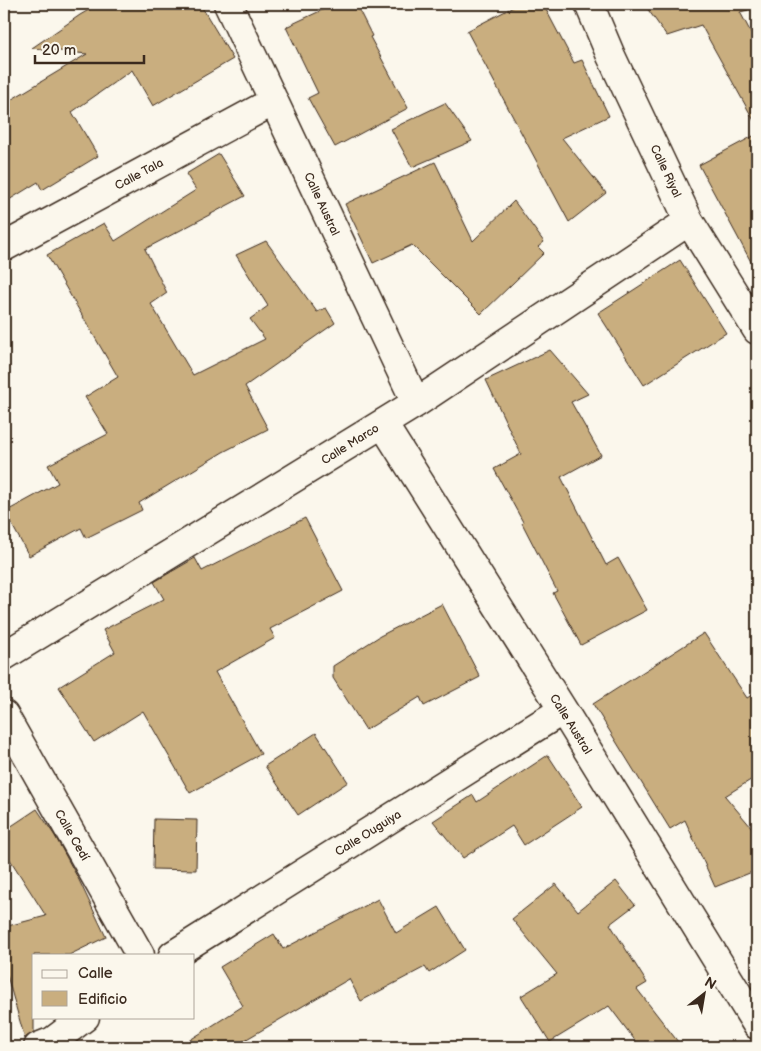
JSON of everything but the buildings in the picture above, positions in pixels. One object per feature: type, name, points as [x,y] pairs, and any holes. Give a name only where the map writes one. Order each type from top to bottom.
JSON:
[{"type":"street","name":"Calle Austral","points":[[228,4],[416,403]]},
{"type":"street","name":"Calle Riyal","points":[[589,4],[611,56],[690,221],[757,330]]},
{"type":"street","name":"Calle Tala","points":[[4,248],[274,101]]},
{"type":"street","name":"Calle Marco","points":[[4,656],[416,403],[690,221]]},
{"type":"street","name":"Calle Austral","points":[[382,424],[563,710],[757,1025]]},
{"type":"street","name":"Calle Ouguiya","points":[[175,954],[563,710]]},
{"type":"street","name":"Calle Cedí","points":[[4,715],[139,954]]},
{"type":"street","points":[[38,1047],[53,1042],[84,1018]]}]
